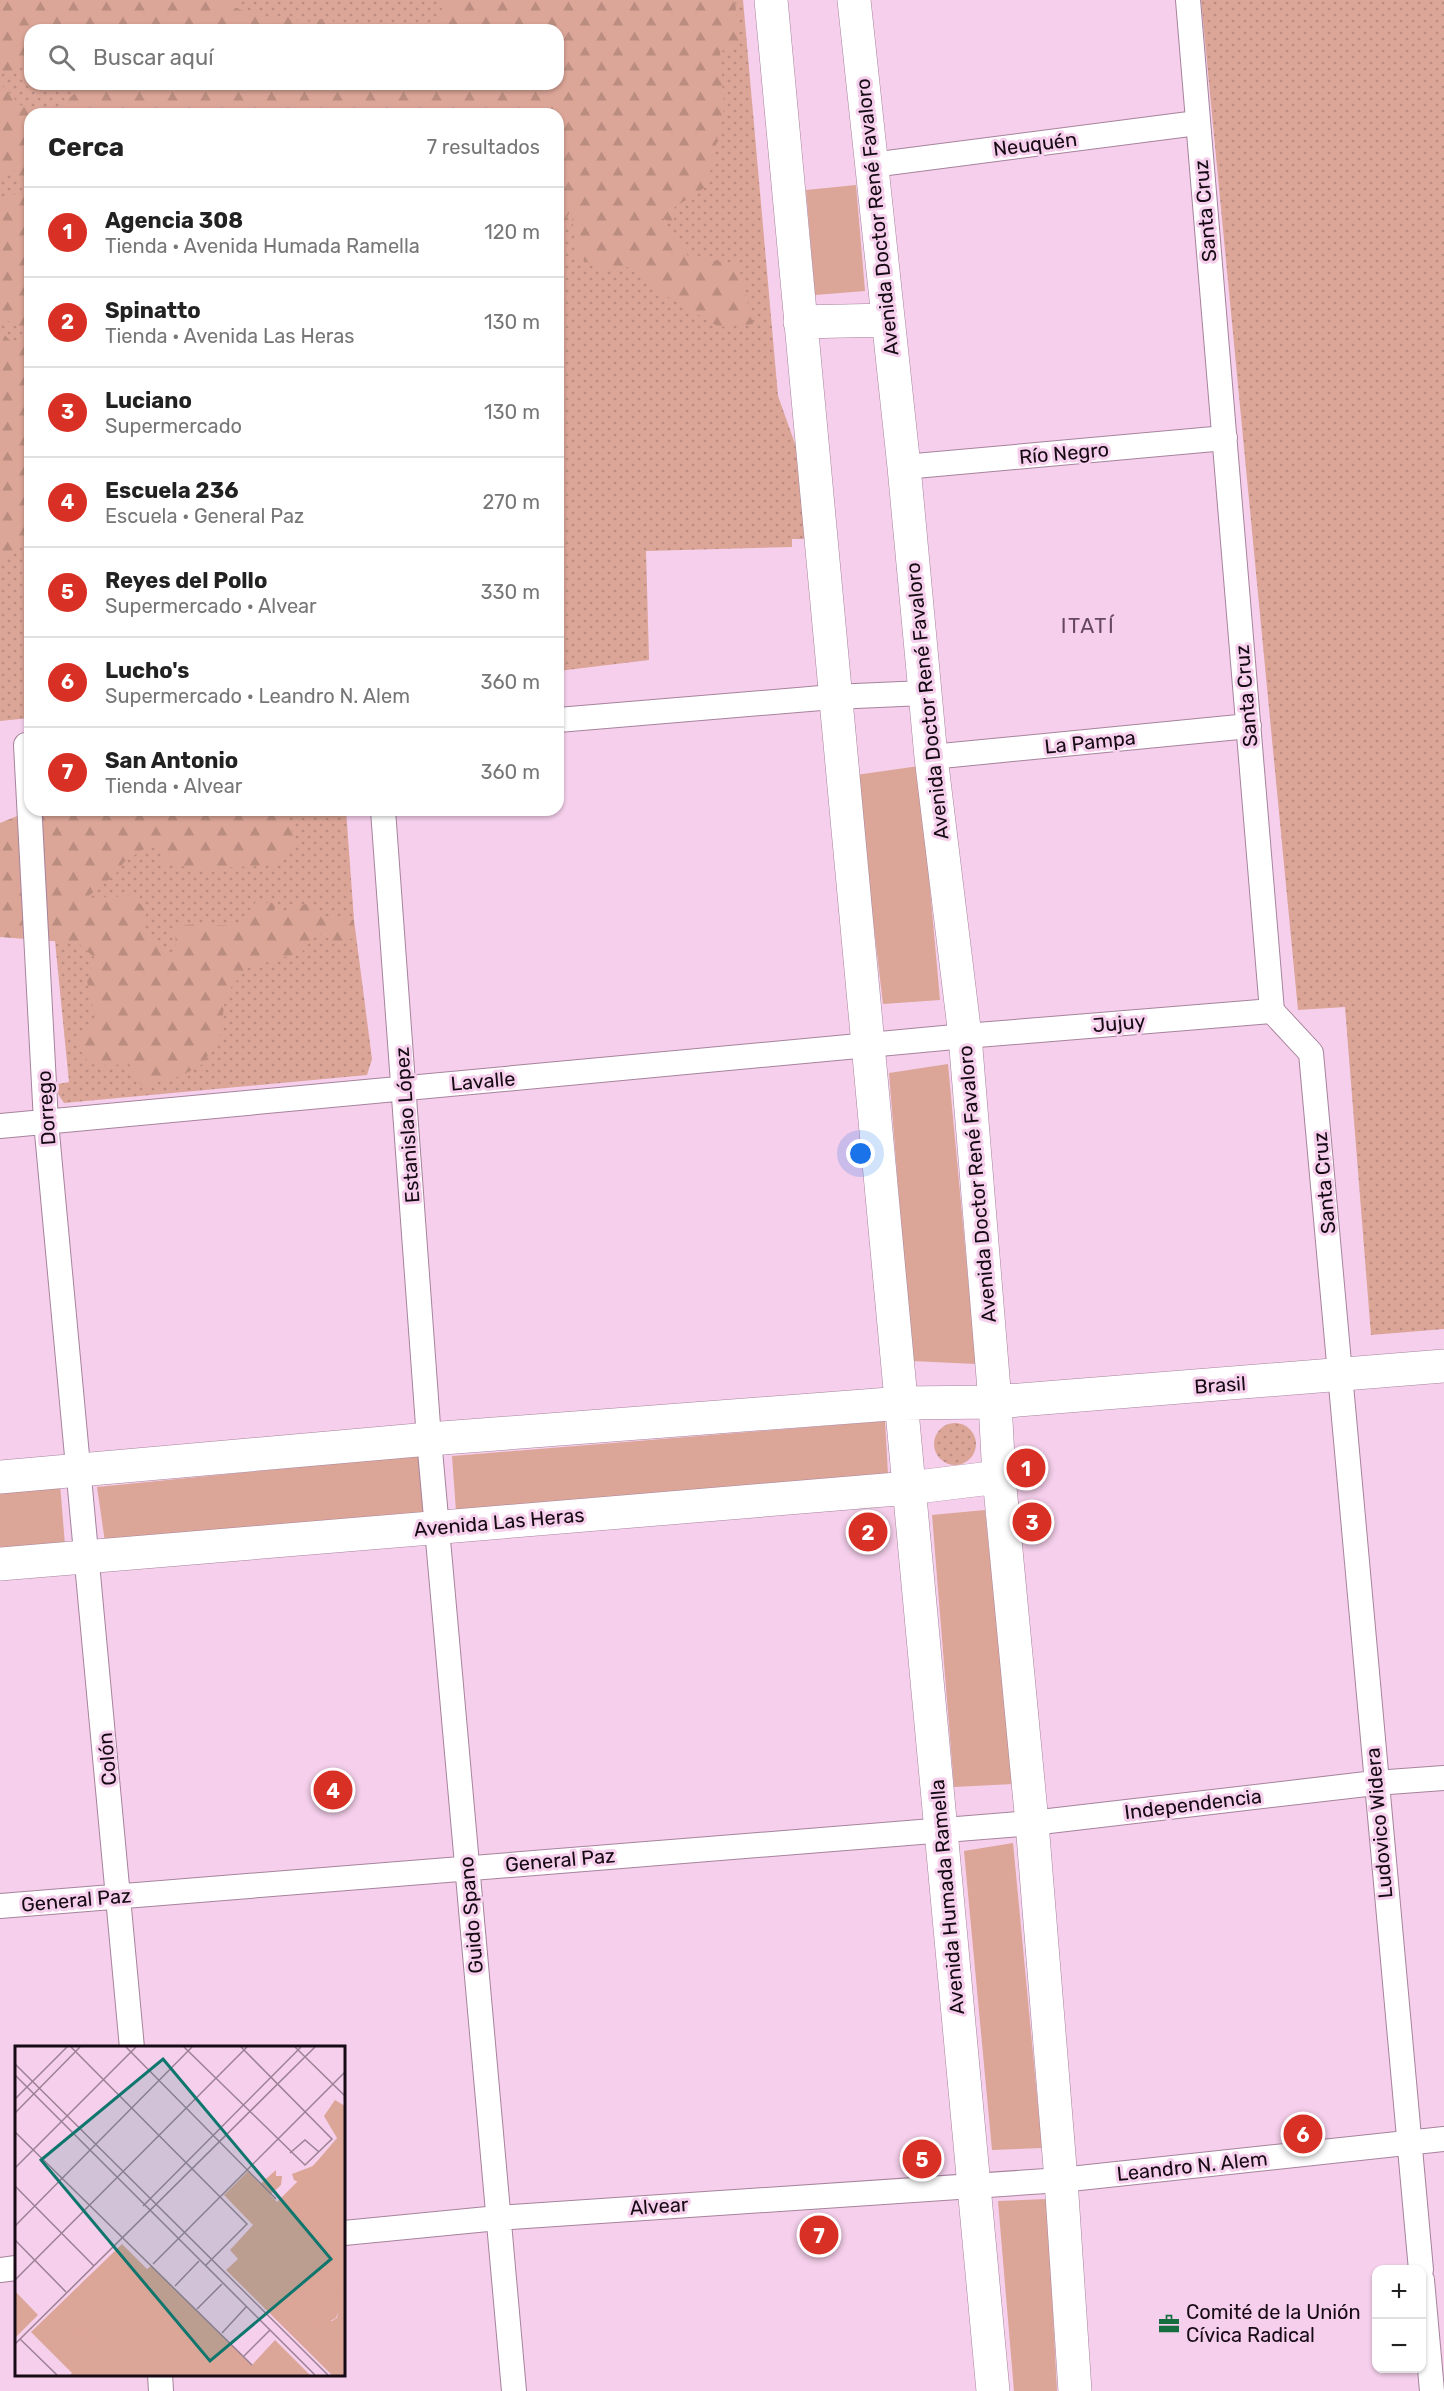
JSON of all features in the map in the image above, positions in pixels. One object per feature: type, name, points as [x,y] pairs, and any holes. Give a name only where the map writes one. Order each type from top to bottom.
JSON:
[{"type":"main road","points":[[771,0],[833,697],[870,1045],[903,1402]]},
{"type":"main road","name":"Avenida Doctor René Favaloro","points":[[854,0],[904,467],[924,693],[965,1036],[995,1402]]},
{"type":"main road","points":[[800,322],[888,320]]},
{"type":"main road","name":"Brasil","points":[[995,1402],[1342,1376],[1444,1366]]},
{"type":"main road","points":[[0,1477],[429,1439],[903,1402],[995,1402],[999,1477],[1032,1823],[1061,2180],[1075,2391]]},
{"type":"main road","name":"Avenida Humada Ramella","points":[[903,1402],[909,1488],[993,2391]]},
{"type":"main road","name":"Avenida Las Heras","points":[[0,1564],[909,1488],[999,1477]]},
{"type":"street","name":"Santa Cruz","points":[[1188,0],[1272,1011],[1311,1053],[1342,1376]]},
{"type":"street","name":"Neuquén","points":[[872,165],[1197,123]]},
{"type":"street","name":"Río Negro","points":[[904,467],[1225,438]]},
{"type":"street","points":[[564,719],[833,697],[924,693]]},
{"type":"street","name":"La Pampa","points":[[931,757],[1249,726]]},
{"type":"street","name":"Dorrego","points":[[30,816],[46,1122],[80,1470]]},
{"type":"street","name":"Estanislao López","points":[[383,816],[429,1439]]},
{"type":"street","name":"Jujuy","points":[[965,1036],[1272,1011]]},
{"type":"street","name":"Lavalle","points":[[0,1125],[965,1036]]},
{"type":"street","name":"Ludovico Widera","points":[[1342,1376],[1420,2265]]},
{"type":"street","name":"Guido Spano","points":[[429,1439],[514,2391]]},
{"type":"street","name":"Colón","points":[[80,1470],[132,2046]]},
{"type":"street","name":"Independencia","points":[[941,1829],[1032,1823],[1376,1783],[1444,1778]]},
{"type":"street","name":"General Paz","points":[[0,1906],[941,1829]]},
{"type":"street","name":"Leandro N. Alem","points":[[975,2184],[1061,2180],[1444,2139]]},
{"type":"street","name":"Alvear","points":[[345,2233],[498,2218],[975,2184]]},
{"type":"street","points":[[0,2270],[15,2268]]},
{"type":"street","points":[[1426,2319],[1432,2391]]},
{"type":"street","points":[[160,2376],[161,2391]]},
{"type":"green space","points":[[0,0],[743,0],[778,396],[799,455],[805,539],[792,539],[792,547],[646,551],[649,660],[564,670],[564,108],[24,108],[24,719],[0,721]]},
{"type":"green space","points":[[0,0],[234,0],[234,8],[270,18],[288,15],[302,23],[331,17],[335,24],[82,24],[74,21],[74,24],[24,24],[24,67],[0,75]]},
{"type":"green space","points":[[445,0],[735,0],[739,43],[720,52],[724,109],[707,186],[672,209],[675,224],[657,216],[689,257],[738,264],[753,324],[719,327],[665,295],[630,267],[599,269],[577,256],[571,210],[564,223],[564,108],[59,108],[78,90],[564,90],[564,24],[436,24]]},
{"type":"green space","points":[[1201,0],[1444,0],[1444,1329],[1371,1335],[1345,1007],[1298,1010]]},
{"type":"green space","points":[[0,83],[20,105],[31,108],[24,108],[24,331],[0,316],[0,202],[23,190],[13,169],[0,175]]},
{"type":"green space","points":[[856,185],[865,291],[815,295],[806,190]]},
{"type":"green space","points":[[0,330],[16,347],[24,341],[24,544],[14,554],[0,559]]},
{"type":"green space","points":[[919,766],[940,1000],[883,1004],[856,775]]},
{"type":"green space","points":[[24,813],[24,816],[289,816],[295,844],[275,865],[199,869],[163,863],[156,841],[124,862],[115,875],[86,898],[130,896],[148,910],[138,931],[152,935],[164,956],[176,949],[175,926],[198,924],[237,926],[256,902],[278,903],[270,917],[311,902],[329,919],[354,920],[353,938],[337,944],[318,932],[302,952],[248,968],[226,993],[220,1035],[203,1064],[181,1076],[142,1086],[126,1059],[114,1067],[90,1064],[78,1047],[81,1033],[97,1025],[87,981],[96,959],[78,943],[0,937],[0,823]]},
{"type":"green space","points":[[48,816],[346,816],[354,920],[372,1059],[367,1075],[64,1103],[52,1085],[69,1082],[55,941],[58,941]]},
{"type":"green space","points":[[948,1064],[976,1364],[912,1361],[889,1073]]},
{"type":"green space","points":[[885,1421],[888,1474],[456,1511],[452,1456]]},
{"type":"green space","points":[[955,1423],[963,1424],[970,1429],[975,1436],[975,1452],[970,1459],[963,1464],[955,1465],[947,1464],[940,1459],[935,1452],[934,1444],[935,1436],[940,1429],[947,1424]]},
{"type":"green space","points":[[419,1455],[425,1516],[105,1542],[97,1487]]},
{"type":"green space","points":[[60,1484],[65,1545],[0,1561],[0,1491]]},
{"type":"green space","points":[[985,1510],[1013,1784],[954,1787],[932,1515]]},
{"type":"green space","points":[[1013,1843],[1042,2148],[992,2150],[964,1851]]},
{"type":"green space","points":[[1047,2199],[1057,2391],[1014,2391],[998,2201]]},
{"type":"place","name":"Agencia 308","points":[[1026,1468]]},
{"type":"place","name":"Luciano","points":[[1032,1522]]},
{"type":"place","name":"Spinatto","points":[[868,1532]]},
{"type":"place","name":"Escuela 236","points":[[333,1790]]},
{"type":"place","name":"Lucho's","points":[[1303,2134]]},
{"type":"place","name":"Reyes del Pollo","points":[[922,2159]]},
{"type":"place","name":"San Antonio","points":[[819,2235]]},
{"type":"place","name":"Comité de la Unión Cívica Radical","points":[[1169,2324]]},
{"type":"district","name":"ITATÍ","points":[[1088,625]]}]
